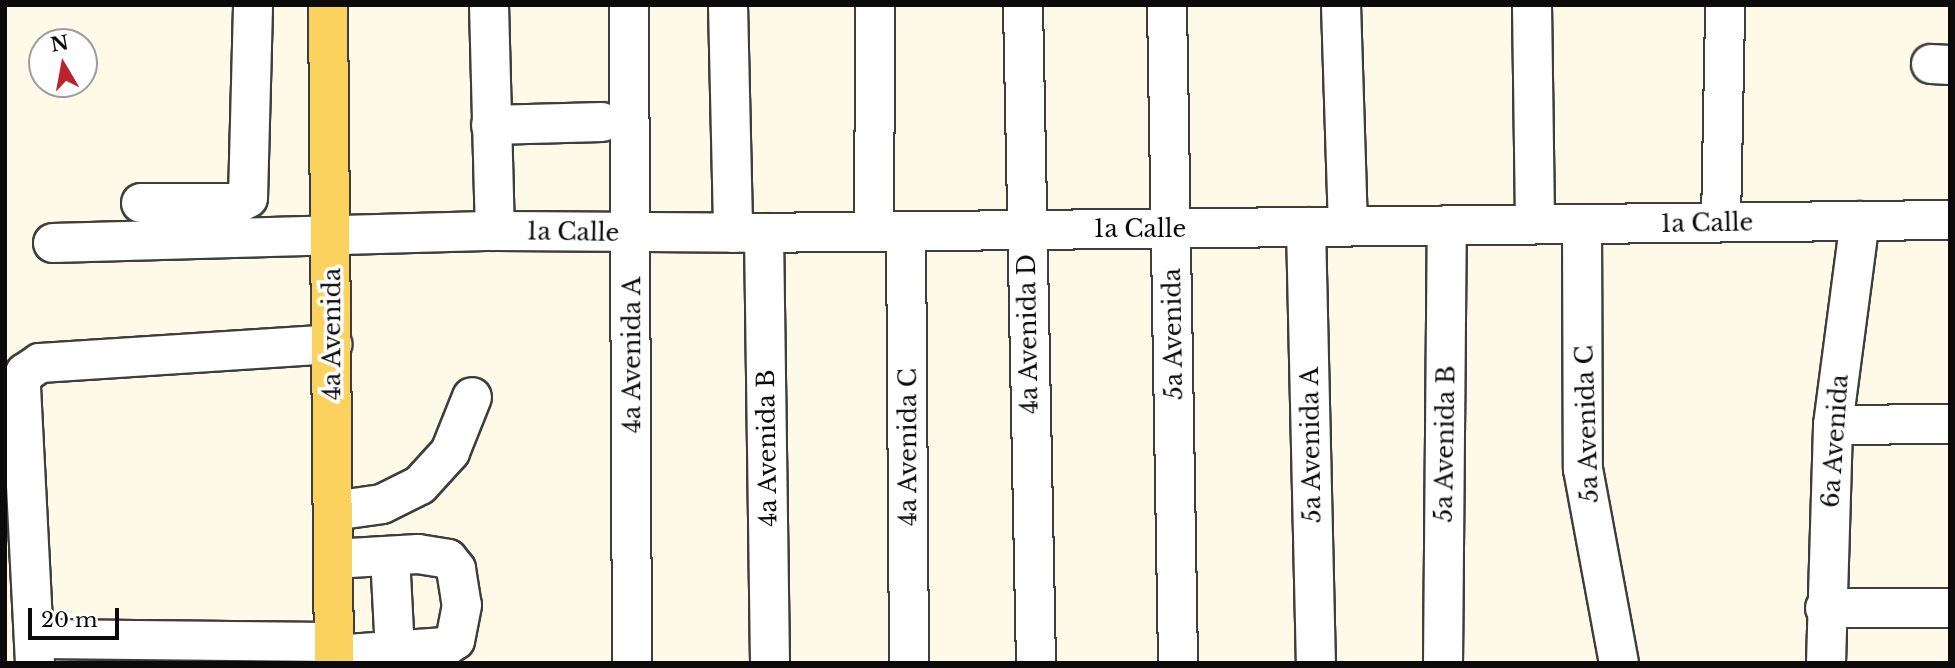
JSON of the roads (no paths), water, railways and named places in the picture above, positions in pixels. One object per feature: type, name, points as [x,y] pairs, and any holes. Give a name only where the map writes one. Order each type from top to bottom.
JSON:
[{"type":"main road","name":"4a Avenida","points":[[328,5],[334,653]]},
{"type":"street","points":[[141,203],[239,203],[248,198],[253,5]]},
{"type":"street","points":[[489,5],[495,231]]},
{"type":"street","name":"4a Avenida A","points":[[629,5],[632,663]]},
{"type":"street","name":"4a Avenida B","points":[[727,5],[748,233],[770,663]]},
{"type":"street","name":"4a Avenida C","points":[[875,5],[890,231],[909,663]]},
{"type":"street","name":"4a Avenida D","points":[[1023,5],[1025,229],[1036,663]]},
{"type":"street","name":"5a Avenida","points":[[1167,5],[1178,663]]},
{"type":"street","points":[[1341,5],[1348,225]]},
{"type":"street","points":[[1532,5],[1535,224]]},
{"type":"street","points":[[1721,222],[1725,5]]},
{"type":"street","points":[[491,125],[602,122]]},
{"type":"street","name":"1a Calle","points":[[53,243],[495,231],[748,233],[1950,220]]},
{"type":"street","name":"6a Avenida","points":[[1826,663],[1825,608],[1833,425],[1860,221]]},
{"type":"street","name":"5a Avenida C","points":[[1582,224],[1583,469],[1619,663]]},
{"type":"street","name":"5a Avenida B","points":[[1443,663],[1447,225]]},
{"type":"street","name":"5a Avenida A","points":[[1306,227],[1315,663]]},
{"type":"street","points":[[332,344],[40,363],[25,373],[21,383],[34,651],[334,653],[437,648],[456,640],[462,605],[456,569],[448,559],[390,556],[333,559]]},
{"type":"street","points":[[333,511],[382,504],[420,485],[450,452],[472,397]]},
{"type":"street","points":[[1833,425],[1950,424]]},
{"type":"street","points":[[390,556],[395,651]]},
{"type":"street","points":[[1825,608],[1950,608]]}]
